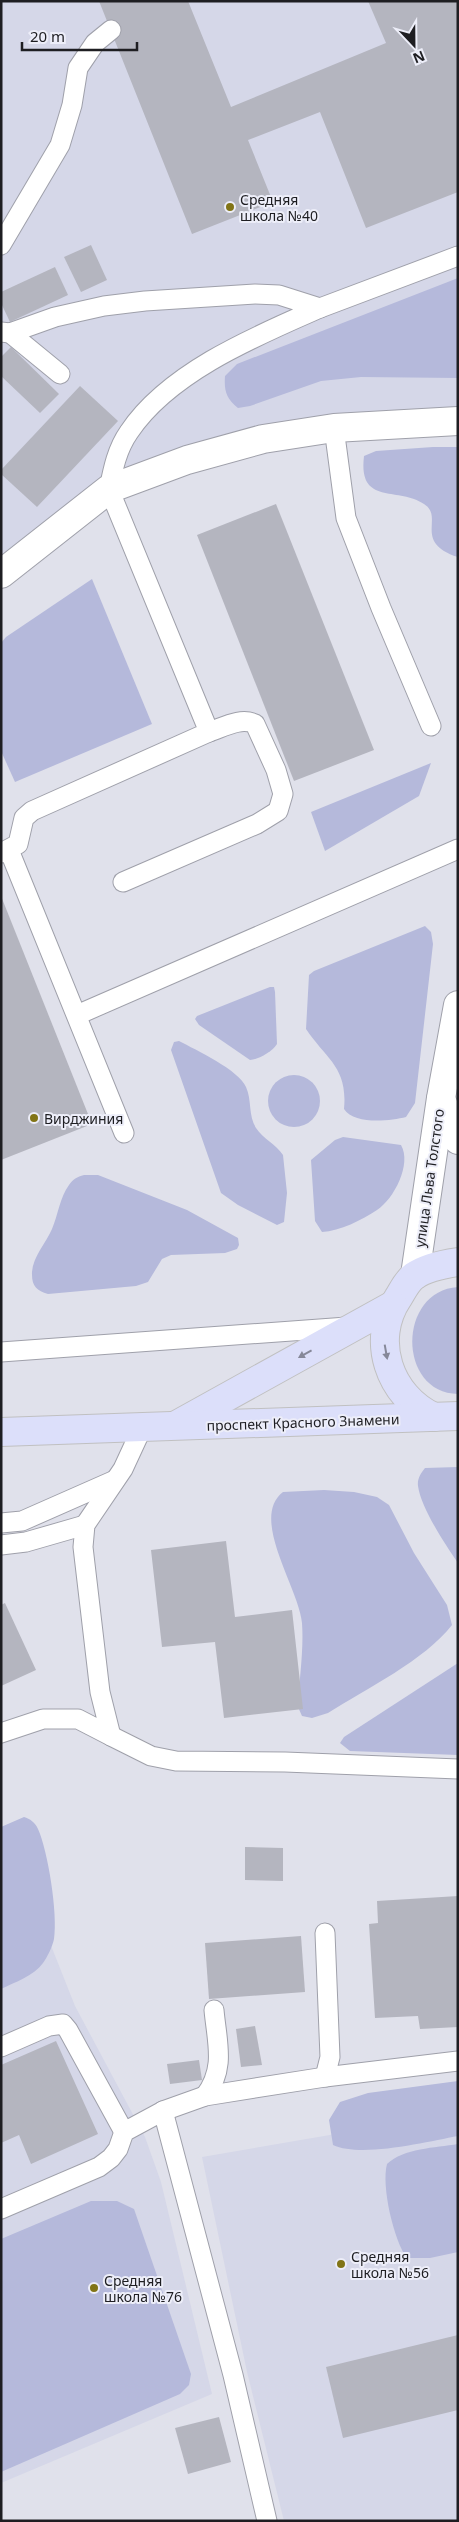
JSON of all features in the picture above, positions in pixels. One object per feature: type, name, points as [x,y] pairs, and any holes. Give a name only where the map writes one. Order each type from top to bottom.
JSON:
[{"type":"main road","points":[[415,1275],[458,1262]]},
{"type":"main road","name":"проспект Красного Знамени","points":[[415,1275],[393,1305],[385,1328],[384,1350],[390,1370],[402,1392],[420,1410],[446,1417]]},
{"type":"main road","name":"проспект Красного Знамени","points":[[172,1427],[393,1305]]},
{"type":"main road","name":"проспект Красного Знамени","points":[[1,1432],[446,1417]]},
{"type":"street","points":[[1,574],[109,489],[187,460],[264,439],[334,428],[458,421]]},
{"type":"street","points":[[441,1098],[458,1005]]},
{"type":"street","name":"улица Льва Толстого","points":[[441,1098],[458,1140]]},
{"type":"street","name":"улица Льва Толстого","points":[[415,1275],[441,1098]]},
{"type":"lane","points":[[1,245],[60,145],[72,105],[78,68],[95,43],[111,30]]},
{"type":"lane","points":[[209,732],[109,489],[115,461],[128,433],[141,415],[158,400],[182,380],[220,355],[320,308],[458,256]]},
{"type":"lane","points":[[6,332],[55,317],[104,306],[145,301],[255,294],[279,295],[320,308]]},
{"type":"lane","points":[[6,332],[60,374]]},
{"type":"lane","points":[[334,428],[346,518],[381,608],[431,726]]},
{"type":"lane","points":[[123,882],[258,824],[278,811],[283,794],[276,770],[256,724],[248,720],[209,732],[32,811],[24,818],[18,844],[5,852],[77,1015],[124,1132]]},
{"type":"lane","points":[[77,1015],[458,849]]},
{"type":"lane","points":[[1,1352],[354,1326]]},
{"type":"lane","points":[[111,1736],[100,1692],[83,1547],[85,1524],[116,1480],[142,1428]]},
{"type":"lane","points":[[1,1523],[22,1521],[116,1480]]},
{"type":"lane","points":[[1,1544],[26,1542],[85,1524]]},
{"type":"lane","points":[[1,1733],[43,1719],[78,1719],[151,1756],[176,1761],[285,1762],[458,1769]]},
{"type":"lane","points":[[325,1933],[330,2058],[325,2077]]},
{"type":"lane","points":[[205,2096],[217,2076],[219,2064],[214,2010]]},
{"type":"lane","points":[[1,2047],[50,2026],[63,2024],[124,2132]]},
{"type":"lane","points":[[1,2210],[98,2167],[111,2158],[118,2149],[124,2132],[163,2111],[205,2096],[325,2077],[458,2061]]},
{"type":"lane","points":[[163,2111],[233,2375],[267,2521]]},
{"type":"shaded area","name":"Средняя школа №40","points":[[1,1],[458,1],[458,414],[336,420],[112,499],[1,580]]},
{"type":"shaded area","points":[[458,278],[458,378],[361,377],[321,381],[250,406],[238,408],[228,397],[225,376],[237,364]]},
{"type":"shaded area","points":[[458,447],[458,557],[444,551],[436,544],[433,537],[430,509],[413,499],[373,488],[367,482],[364,472],[364,456],[376,451]]},
{"type":"shaded area","points":[[92,579],[152,724],[15,782],[1,751],[1,643],[6,637]]},
{"type":"shaded area","points":[[431,763],[419,796],[325,851],[311,812]]},
{"type":"shaded area","points":[[425,926],[431,932],[433,944],[415,1103],[406,1117],[391,1120],[364,1120],[356,1118],[344,1109],[343,1083],[334,1064],[306,1029],[309,975],[314,971]]},
{"type":"shaded area","points":[[274,987],[275,992],[277,1044],[272,1050],[261,1057],[250,1060],[199,1025],[195,1019],[197,1016]]},
{"type":"shaded area","points":[[179,1041],[226,1067],[246,1087],[252,1118],[256,1128],[283,1155],[287,1193],[284,1222],[277,1225],[238,1205],[221,1193],[171,1050],[174,1042]]},
{"type":"shaded area","points":[[294,1075],[304,1077],[312,1083],[318,1091],[320,1101],[318,1111],[312,1119],[304,1125],[294,1127],[284,1125],[276,1119],[270,1111],[268,1101],[270,1091],[276,1083],[284,1077]]},
{"type":"shaded area","points":[[343,1137],[401,1145],[404,1153],[403,1171],[395,1190],[377,1210],[365,1218],[336,1230],[322,1232],[315,1221],[311,1160],[335,1140]]},
{"type":"shaded area","points":[[98,1175],[187,1210],[238,1238],[239,1245],[237,1249],[225,1253],[171,1255],[162,1259],[148,1282],[136,1286],[48,1294],[41,1291],[36,1288],[33,1282],[32,1269],[34,1263],[52,1229],[66,1190],[77,1177]]},
{"type":"shaded area","points":[[458,1287],[458,1394],[438,1389],[424,1377],[415,1361],[412,1342],[415,1322],[424,1305],[438,1293]]},
{"type":"shaded area","points":[[458,1467],[458,1563],[440,1536],[424,1505],[418,1483],[425,1468]]},
{"type":"shaded area","points":[[324,1490],[354,1492],[377,1497],[389,1505],[414,1553],[447,1605],[452,1625],[427,1650],[411,1662],[328,1713],[312,1718],[302,1716],[298,1707],[302,1655],[302,1623],[299,1608],[273,1536],[271,1519],[274,1504],[283,1492]]},
{"type":"shaded area","points":[[458,1663],[458,1755],[350,1751],[340,1743],[344,1737]]},
{"type":"shaded area","points":[[24,1817],[32,1821],[37,1827],[42,1839],[55,1914],[54,1939],[45,1961],[35,1972],[1,1989],[1,1827]]},
{"type":"shaded area","name":"Средняя школа №76","points":[[29,1890],[75,2006],[145,2137],[161,2182],[212,2394],[1,2483],[1,1899]]},
{"type":"shaded area","points":[[458,2081],[458,2136],[394,2148],[360,2150],[345,2149],[333,2145],[329,2120],[340,2102],[368,2093]]},
{"type":"shaded area","name":"Средняя школа №56","points":[[458,2113],[458,2521],[284,2521],[247,2372],[202,2157]]},
{"type":"shaded area","points":[[458,2144],[458,2252],[430,2258],[407,2258],[393,2227],[387,2199],[387,2164],[411,2152]]},
{"type":"shaded area","points":[[91,2201],[117,2201],[134,2209],[191,2374],[189,2385],[180,2394],[1,2472],[1,2239]]},
{"type":"building","points":[[99,1],[188,1],[231,107],[386,43],[368,1],[458,1],[458,192],[366,228],[320,112],[248,140],[273,202],[192,234]]},
{"type":"building","points":[[91,245],[107,280],[81,292],[64,257]]},
{"type":"building","points":[[55,267],[68,295],[10,322],[1,303],[1,292]]},
{"type":"building","points":[[11,347],[59,394],[40,413],[1,376],[1,357]]},
{"type":"building","points":[[80,386],[118,421],[37,507],[1,474],[1,470]]},
{"type":"building","points":[[276,504],[374,750],[294,781],[197,535]]},
{"type":"building","points":[[1,896],[92,1124],[1,1160]]},
{"type":"building","points":[[226,1541],[235,1617],[292,1610],[303,1709],[224,1718],[215,1642],[162,1647],[151,1550]]},
{"type":"building","points":[[5,1603],[36,1670],[1,1686],[1,1605]]},
{"type":"building","points":[[245,1847],[283,1848],[283,1881],[245,1880]]},
{"type":"building","points":[[458,1896],[458,2027],[420,2029],[418,2016],[375,2018],[369,1924],[378,1923],[377,1901]]},
{"type":"building","points":[[301,1936],[305,1992],[209,1999],[205,1943]]},
{"type":"building","points":[[255,2026],[262,2065],[241,2067],[236,2029]]},
{"type":"building","points":[[56,2041],[98,2134],[31,2164],[19,2135],[1,2143],[1,2065]]},
{"type":"building","points":[[199,2060],[202,2080],[170,2084],[167,2064]]},
{"type":"building","points":[[458,2335],[458,2410],[343,2438],[326,2367]]},
{"type":"building","points":[[219,2417],[231,2462],[188,2474],[175,2428]]},
{"type":"place","name":"Средняя школа №40","points":[[230,207]]},
{"type":"place","name":"Вирджиния","points":[[34,1118]]},
{"type":"place","name":"Средняя школа №56","points":[[341,2264]]},
{"type":"place","name":"Средняя школа №76","points":[[94,2288]]}]
